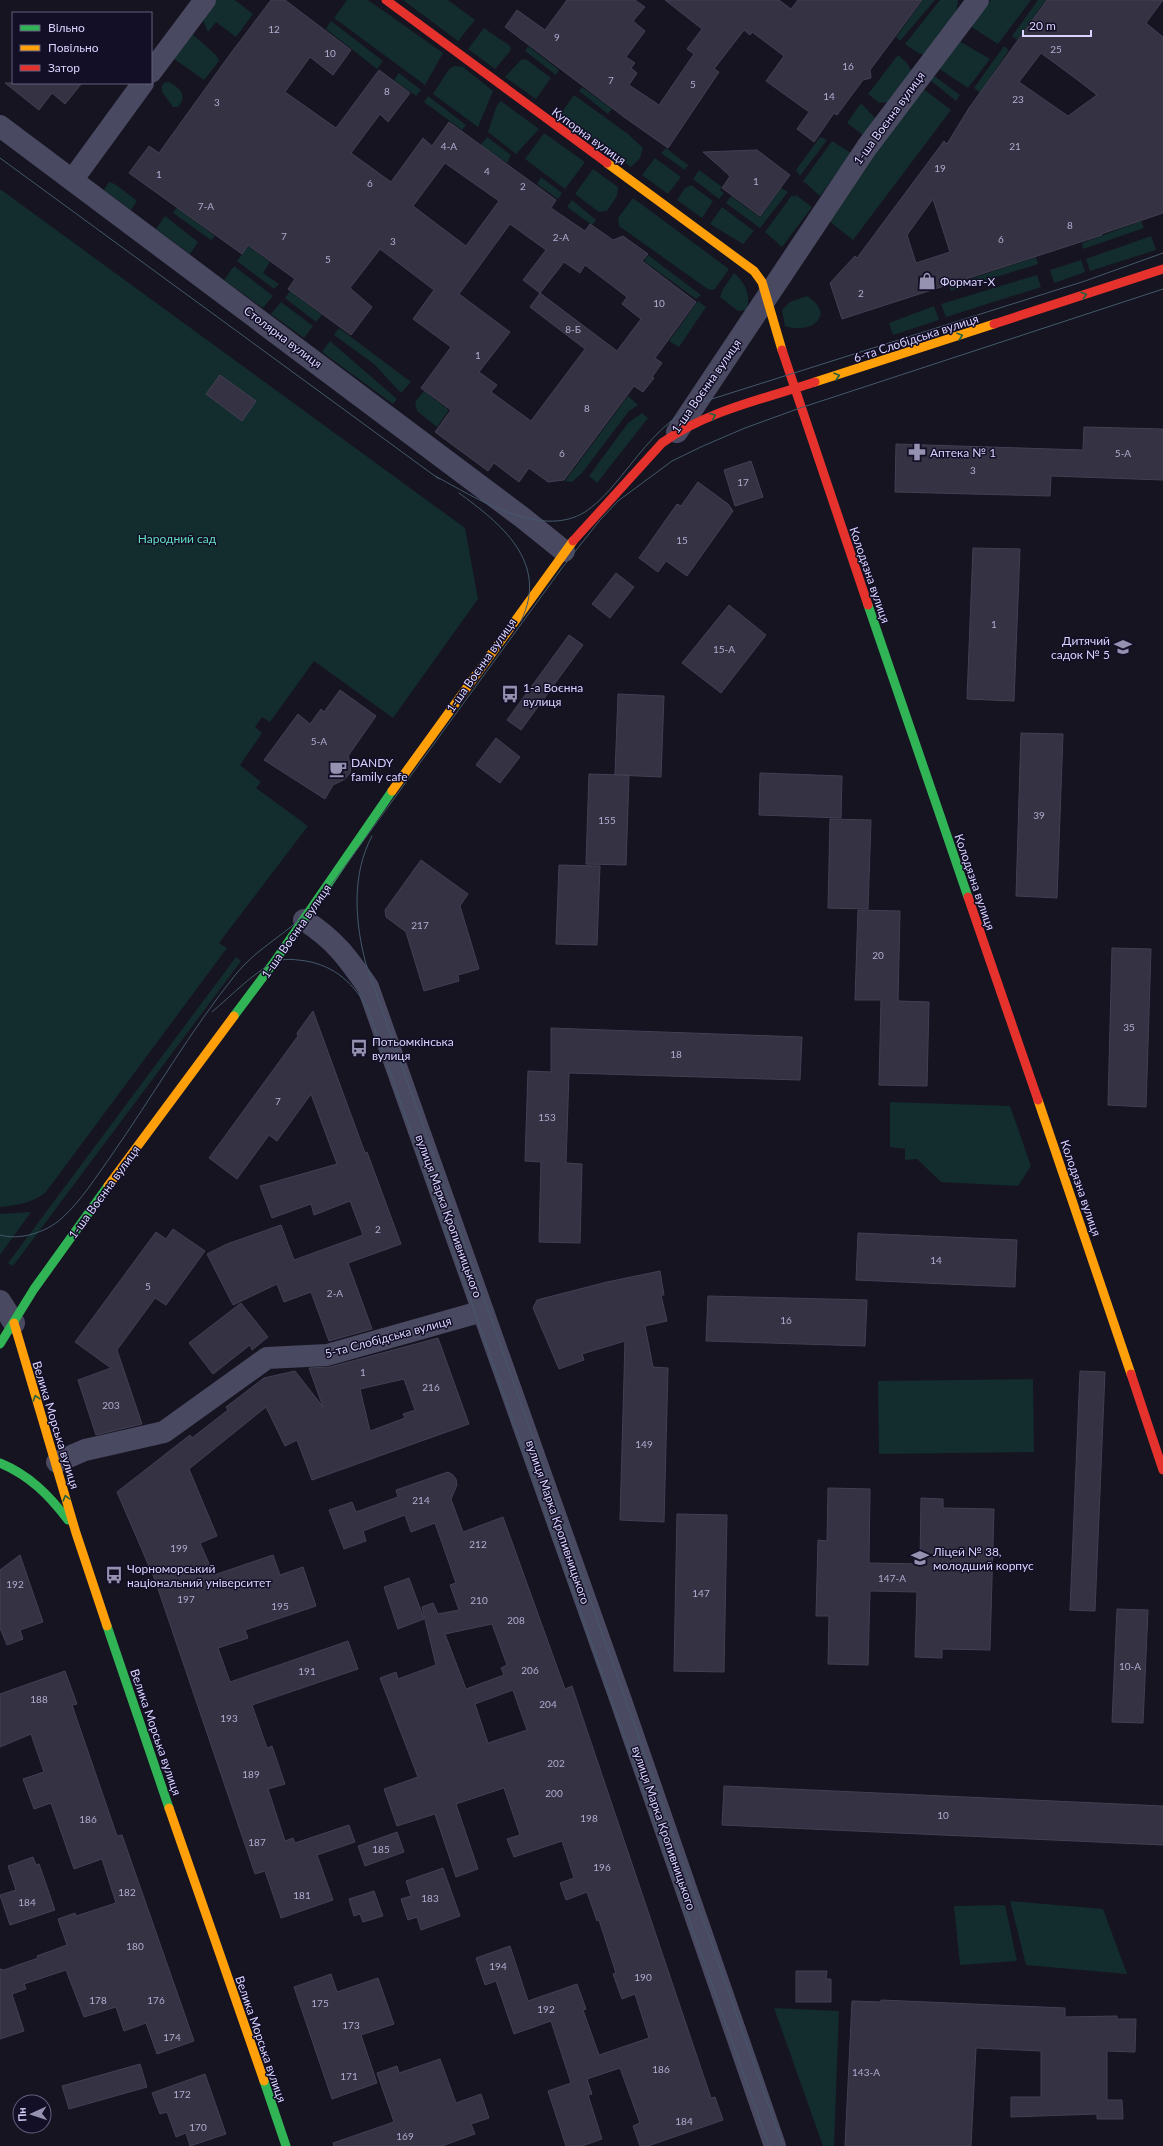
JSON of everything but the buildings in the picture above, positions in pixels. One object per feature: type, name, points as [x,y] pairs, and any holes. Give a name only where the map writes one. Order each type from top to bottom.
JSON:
[{"type":"street","points":[[152,71],[205,0]]},
{"type":"street","name":"Купорна вулиця","points":[[386,0],[595,155],[750,267],[762,282],[766,301]]},
{"type":"street","name":"1-ша Воєнна вулиця","points":[[0,1344],[34,1289],[304,920],[361,835],[564,551],[649,455],[677,432],[766,301],[887,117],[978,0]]},
{"type":"street","points":[[73,179],[142,84]]},
{"type":"street","name":"Столярна вулиця","points":[[0,126],[73,179],[523,518],[564,551]]},
{"type":"street","name":"6-та Слобідська вулиця","points":[[677,432],[726,411],[1163,270]]},
{"type":"street","name":"Колодязна вулиця","points":[[766,301],[794,390],[1163,1470]]},
{"type":"street","name":"вулиця Марка Кропивницького","points":[[304,920],[326,934],[346,955],[368,987],[775,2146]]},
{"type":"street","points":[[0,1301],[14,1323]]},
{"type":"street","name":"5-та Слобідська вулиця","points":[[56,1462],[85,1450],[164,1432],[267,1358],[327,1355],[483,1311]]},
{"type":"street","name":"Велика Морська вулиця","points":[[14,1323],[76,1533],[286,2146]]},
{"type":"street","points":[[0,1463],[14,1468],[43,1490],[60,1509],[76,1533]]},
{"type":"green space","points":[[216,0],[235,0],[253,14],[236,37],[216,22],[208,32],[202,18]]},
{"type":"green space","points":[[347,0],[368,0],[443,53],[425,85],[334,18]]},
{"type":"green space","points":[[403,0],[448,0],[475,20],[458,41]]},
{"type":"green space","points":[[923,0],[935,0],[900,41],[896,37]]},
{"type":"green space","points":[[940,0],[958,0],[956,14],[925,55],[918,53],[905,44]]},
{"type":"green space","points":[[991,0],[1031,0],[998,44],[970,26]]},
{"type":"green space","points":[[1038,0],[1046,0],[1017,40],[1012,36]]},
{"type":"green space","points":[[331,21],[383,61],[377,69],[326,29]]},
{"type":"green space","points":[[484,28],[510,46],[511,50],[495,69],[468,49]]},
{"type":"green space","points":[[191,33],[216,55],[219,61],[204,80],[173,58]]},
{"type":"green space","points":[[959,41],[990,59],[968,88],[938,68]]},
{"type":"green space","points":[[528,46],[559,70],[556,75],[525,51]]},
{"type":"green space","points":[[1004,46],[1009,50],[980,93],[974,88]]},
{"type":"green space","points":[[898,55],[906,62],[912,71],[888,102],[879,103],[868,94]]},
{"type":"green space","points":[[522,59],[527,60],[551,78],[536,99],[505,77]]},
{"type":"green space","points":[[454,66],[463,67],[493,91],[478,127],[433,94],[449,69]]},
{"type":"green space","points":[[399,73],[421,90],[416,96],[394,80]]},
{"type":"green space","points":[[933,75],[960,95],[956,101],[929,79]]},
{"type":"green space","points":[[169,82],[181,93],[182,99],[178,107],[173,107],[162,92],[162,86],[164,83]]},
{"type":"green space","points":[[582,87],[612,109],[608,114],[579,91]]},
{"type":"green space","points":[[922,88],[951,110],[853,240],[829,221],[877,148]]},
{"type":"green space","points":[[574,95],[628,134],[643,148],[640,158],[631,167],[559,116]]},
{"type":"green space","points":[[428,96],[466,125],[462,130],[424,102]]},
{"type":"green space","points":[[501,101],[539,129],[516,154],[488,132],[497,105]]},
{"type":"green space","points":[[861,103],[876,119],[863,135],[847,123]]},
{"type":"green space","points":[[544,133],[585,162],[565,189],[525,159]]},
{"type":"green space","points":[[487,137],[511,155],[507,163],[481,145]]},
{"type":"green space","points":[[820,137],[827,140],[800,176],[796,170]]},
{"type":"green space","points":[[832,141],[851,153],[820,196],[803,181]]},
{"type":"green space","points":[[666,148],[688,165],[685,170],[661,153]]},
{"type":"green space","points":[[655,158],[681,177],[668,194],[642,175]]},
{"type":"green space","points":[[593,169],[618,187],[617,196],[607,211],[599,212],[575,194]]},
{"type":"green space","points":[[699,170],[722,187],[720,190],[724,193],[719,199],[693,179]]},
{"type":"green space","points":[[541,177],[562,193],[558,199],[537,184]]},
{"type":"green space","points":[[109,182],[115,184],[137,201],[131,210],[104,190]]},
{"type":"green space","points":[[691,185],[713,201],[702,218],[677,200],[685,188]]},
{"type":"green space","points":[[781,188],[788,192],[760,228],[726,203],[731,196],[760,217]]},
{"type":"green space","name":"Народний сад","points":[[0,189],[465,528],[478,599],[393,718],[314,661],[270,722],[262,717],[255,727],[262,733],[240,765],[261,782],[256,788],[308,826],[219,943],[227,948],[46,1192],[30,1201],[0,1207]]},
{"type":"green space","points":[[792,195],[794,197],[796,195],[812,207],[782,247],[765,232]]},
{"type":"green space","points":[[633,198],[729,269],[715,289],[709,290],[619,226],[618,218]]},
{"type":"green space","points":[[572,200],[596,220],[592,225],[567,207]]},
{"type":"green space","points":[[177,207],[215,236],[211,240],[173,213]]},
{"type":"green space","points":[[722,207],[754,231],[743,244],[710,224]]},
{"type":"green space","points":[[165,216],[198,242],[190,254],[156,229]]},
{"type":"green space","points":[[1141,221],[1144,228],[1083,249],[1082,243]]},
{"type":"green space","points":[[1151,236],[1156,250],[1090,271],[1086,259]]},
{"type":"green space","points":[[248,246],[270,262],[263,273],[279,284],[274,289],[237,261]]},
{"type":"green space","points":[[648,255],[701,295],[696,299],[644,261]]},
{"type":"green space","points":[[1036,257],[1038,264],[951,291],[949,286]]},
{"type":"green space","points":[[1081,260],[1085,272],[1054,283],[1050,270]]},
{"type":"green space","points":[[234,266],[273,296],[263,308],[224,280]]},
{"type":"green space","points":[[734,273],[744,285],[748,295],[748,305],[746,310],[738,311],[720,297],[723,289]]},
{"type":"green space","points":[[1037,275],[1041,287],[946,317],[941,304]]},
{"type":"green space","points":[[290,291],[322,315],[316,322],[285,298]]},
{"type":"green space","points":[[807,296],[816,303],[820,310],[820,316],[817,321],[804,328],[785,326],[782,310],[790,302]]},
{"type":"green space","points":[[698,301],[706,307],[679,347],[669,341]]},
{"type":"green space","points":[[281,302],[313,326],[304,338],[271,314]]},
{"type":"green space","points":[[934,306],[939,320],[893,335],[889,323]]},
{"type":"green space","points":[[339,328],[411,382],[401,393],[374,364],[334,335]]},
{"type":"green space","points":[[330,341],[397,399],[393,404],[322,352]]},
{"type":"green space","points":[[424,391],[449,410],[437,427],[417,411],[415,402]]},
{"type":"green space","points":[[628,396],[638,405],[629,411],[582,473],[572,482],[565,481]]},
{"type":"green space","points":[[642,413],[648,418],[597,483],[589,476],[628,423]]},
{"type":"green space","points":[[236,957],[241,961],[13,1266],[8,1263]]},
{"type":"green space","points":[[890,1102],[1010,1106],[1031,1166],[1018,1186],[941,1182],[917,1159],[905,1160],[905,1149],[890,1147]]},
{"type":"green space","points":[[31,1212],[0,1255],[0,1214]]},
{"type":"green space","points":[[1033,1379],[1034,1452],[879,1454],[878,1381]]},
{"type":"green space","points":[[1010,1901],[1103,1909],[1127,1974],[1026,1965]]},
{"type":"green space","points":[[1005,1905],[1017,1961],[960,1965],[954,1906]]},
{"type":"green space","points":[[774,2008],[839,2011],[834,2146],[823,2146]]},
{"type":"tram line","points":[[0,158],[439,479]]},
{"type":"tram line","points":[[435,476],[488,504],[508,512],[528,518],[548,521],[567,519],[585,512],[598,502],[660,431],[677,416],[696,404],[1085,281],[1163,253]]},
{"type":"tram line","points":[[0,1235],[16,1237],[41,1231],[56,1223],[76,1204],[127,1133],[187,1041],[219,996],[243,966],[258,952],[290,928],[313,907],[326,891],[562,568],[600,520],[618,501],[672,461],[745,428],[800,408],[1163,289]]},
{"type":"tram line","points":[[459,493],[490,517],[504,531],[516,546],[525,562],[529,580],[528,600],[521,621]]},
{"type":"tram line","points":[[372,836],[365,851],[361,867],[357,899],[359,932],[366,964],[783,2146]]},
{"type":"tram line","points":[[212,1012],[257,973],[279,960],[310,962],[330,969],[347,981],[361,997],[367,1007],[769,2146]]},
{"type":"traffic: fast","points":[[868,605],[968,897]]},
{"type":"traffic: fast","points":[[234,1016],[275,961],[392,791]]},
{"type":"traffic: fast","points":[[0,1344],[34,1289],[108,1186]]},
{"type":"traffic: fast","points":[[0,1463],[20,1473],[38,1487],[46,1494],[68,1520]]},
{"type":"traffic: fast","points":[[107,1626],[169,1808]]},
{"type":"traffic: fast","points":[[264,2081],[286,2146]]},
{"type":"traffic: slow","points":[[607,163],[754,271],[762,282],[782,350]]},
{"type":"traffic: slow","points":[[815,382],[994,324]]},
{"type":"traffic: slow","points":[[392,791],[573,541]]},
{"type":"traffic: slow","points":[[108,1186],[234,1016]]},
{"type":"traffic: slow","points":[[1038,1100],[1131,1374]]},
{"type":"traffic: slow","points":[[14,1323],[76,1533],[107,1626]]},
{"type":"traffic: slow","points":[[169,1808],[264,2081]]},
{"type":"traffic: jam","points":[[386,0],[607,163]]},
{"type":"traffic: jam","points":[[994,324],[1163,269]]},
{"type":"traffic: jam","points":[[782,350],[868,605]]},
{"type":"traffic: jam","points":[[573,541],[662,443],[697,422],[716,414],[815,382]]},
{"type":"traffic: jam","points":[[968,897],[1038,1100]]},
{"type":"traffic: jam","points":[[1131,1374],[1163,1470]]},
{"type":"place","name":"Формат-X","points":[[927,281]]},
{"type":"place","name":"Аптека № 1","points":[[917,452]]},
{"type":"place","name":"Дитячий садок № 5","points":[[1123,647]]},
{"type":"place","name":"1-а Воєнна вулиця","points":[[510,694]]},
{"type":"place","name":"DANDY family cafe","points":[[338,769]]},
{"type":"place","name":"Потьомкінська вулиця","points":[[359,1048]]},
{"type":"place","name":"Ліцей № 38, молодший корпус","points":[[920,1558]]},
{"type":"place","name":"Чорноморський національний університет","points":[[114,1575]]}]
